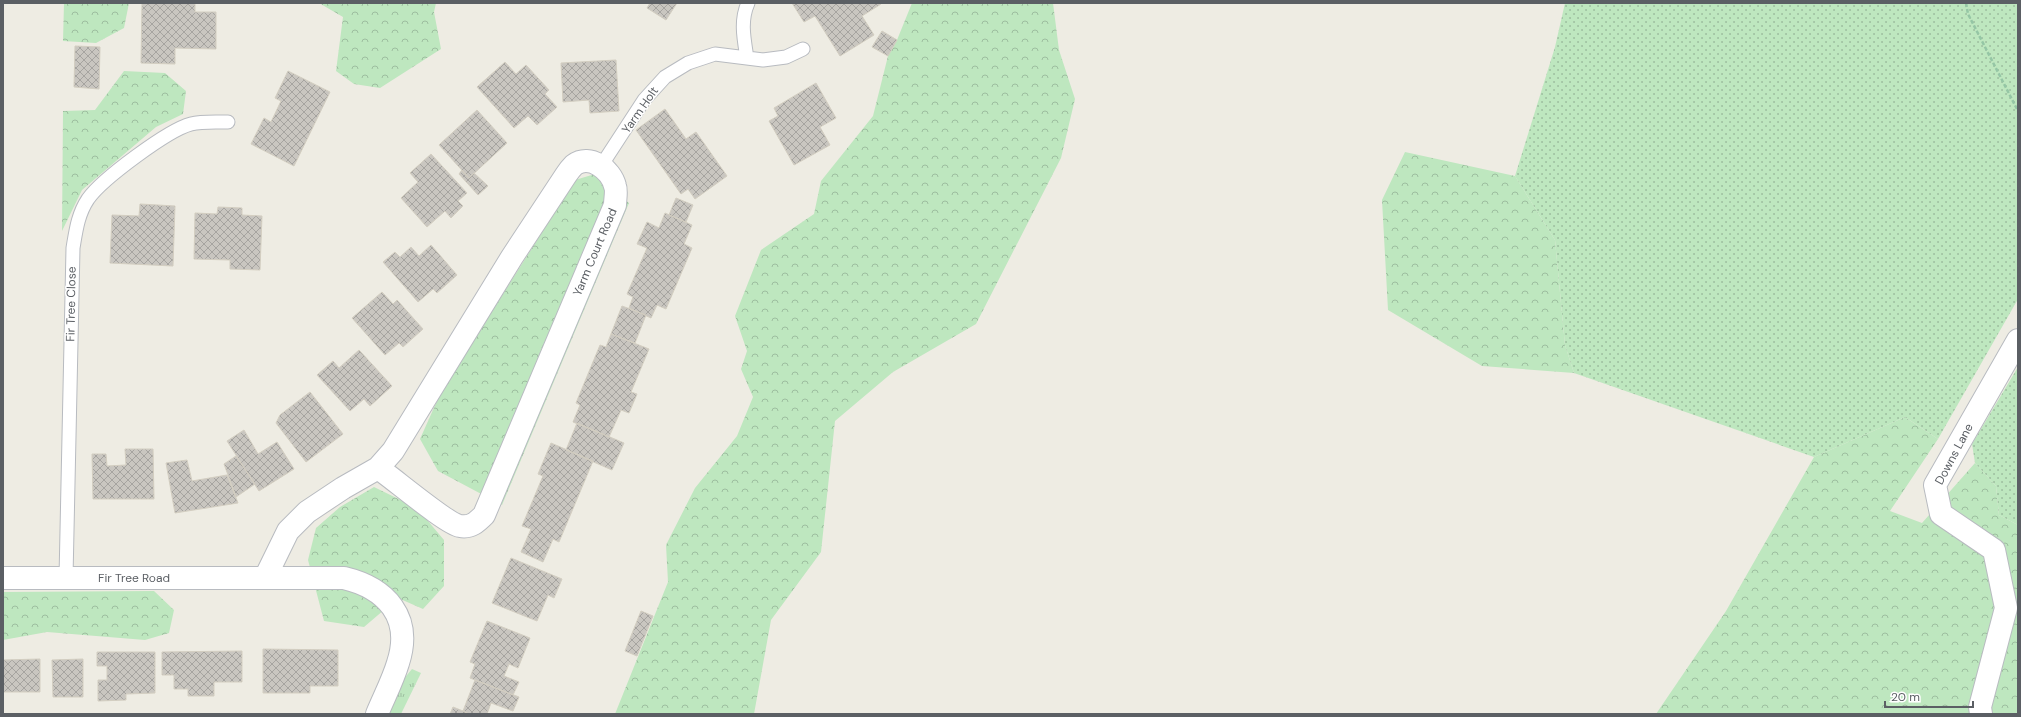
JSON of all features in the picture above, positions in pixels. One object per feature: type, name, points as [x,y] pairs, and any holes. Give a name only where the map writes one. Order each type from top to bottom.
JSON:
[{"type":"street","points":[[377,714],[399,662],[402,640],[400,620],[390,603],[362,582],[344,578],[265,578],[288,531],[307,512],[378,468],[393,451],[512,257],[566,175],[575,164],[590,161],[602,166]]},
{"type":"street","name":"Yarm Court Road","points":[[378,468],[446,519],[460,526],[474,525],[484,515],[615,205],[616,188],[612,175],[602,166]]},
{"type":"street","name":"Downs Lane","points":[[1981,714],[1980,707],[2006,608],[1994,550],[1941,514],[1935,485],[2018,340]]},
{"type":"street","name":"Fir Tree Road","points":[[3,578],[265,578]]},
{"type":"lane","points":[[746,58],[743,34],[744,12],[748,3]]},
{"type":"lane","name":"Yarm Holt","points":[[602,166],[644,100],[665,77],[688,63],[715,54],[762,60],[786,57],[803,48]]},
{"type":"lane","name":"Fir Tree Close","points":[[66,578],[73,248],[77,219],[88,198],[105,180],[171,132],[192,124],[228,122]]},
{"type":"path","points":[[1966,3],[1968,14],[2018,111]]},
{"type":"green space","points":[[64,3],[129,3],[124,28],[96,43],[63,41]]},
{"type":"green space","points":[[319,3],[436,3],[434,12],[441,49],[380,88],[354,84],[336,71],[343,17]]},
{"type":"green space","points":[[912,3],[1053,3],[1059,50],[1075,99],[1061,158],[976,324],[893,372],[835,421],[821,552],[771,620],[754,714],[615,714],[668,582],[666,545],[695,488],[737,436],[753,397],[741,369],[747,351],[735,316],[761,250],[814,214],[821,181],[873,116],[888,56],[897,40]]},
{"type":"green space","points":[[1565,3],[2018,3],[2018,299],[1938,439],[1905,417],[1814,457],[1574,373],[1565,345],[1555,240],[1515,176],[1555,47]]},
{"type":"green space","points":[[124,71],[165,73],[186,91],[183,114],[156,127],[82,190],[62,231],[63,111],[95,110]]},
{"type":"green space","points":[[1405,152],[1515,176],[1555,240],[1565,345],[1574,373],[1482,366],[1388,310],[1382,200]]},
{"type":"green space","points":[[595,174],[629,203],[502,505],[438,471],[420,439],[441,392],[575,180]]},
{"type":"green space","points":[[2018,367],[2018,525],[1999,515],[1996,486],[1975,463],[1972,444]]},
{"type":"green space","points":[[1905,417],[1938,439],[1890,511],[1922,523],[1975,463],[1996,486],[1999,515],[2018,525],[2018,714],[1656,714],[1726,611],[1814,457]]},
{"type":"green space","points":[[374,487],[417,508],[444,540],[444,586],[423,609],[398,598],[364,627],[324,621],[308,560],[316,528],[340,507]]},
{"type":"green space","points":[[154,591],[174,610],[169,633],[145,640],[47,632],[3,640],[3,592]]},
{"type":"green space","points":[[412,669],[421,673],[401,714],[386,714],[397,687]]},
{"type":"building","points":[[142,3],[195,3],[195,12],[216,12],[216,49],[175,48],[175,64],[141,63]]},
{"type":"building","points":[[650,3],[677,3],[666,20],[647,8]]},
{"type":"building","points":[[792,3],[881,4],[862,16],[874,35],[840,56],[815,16],[804,22]]},
{"type":"building","points":[[882,31],[897,40],[888,56],[872,47]]},
{"type":"building","points":[[75,46],[100,47],[99,89],[74,87]]},
{"type":"building","points":[[616,60],[619,111],[590,113],[589,100],[563,102],[561,63]]},
{"type":"building","points":[[505,62],[516,74],[526,65],[549,90],[545,94],[557,107],[537,125],[528,116],[514,128],[477,87]]},
{"type":"building","points":[[288,71],[330,92],[294,166],[251,144],[264,118],[271,122],[281,101],[275,98]]},
{"type":"building","points":[[816,83],[836,118],[820,127],[830,145],[794,165],[769,121],[778,116],[774,108]]},
{"type":"building","points":[[665,109],[686,139],[696,132],[727,176],[695,199],[688,189],[681,194],[636,130]]},
{"type":"building","points":[[477,110],[507,143],[469,178],[439,145]]},
{"type":"building","points":[[431,154],[467,193],[458,201],[463,206],[451,218],[445,211],[427,227],[401,198],[418,182],[410,173]]},
{"type":"building","points":[[462,170],[469,178],[474,173],[488,186],[478,195],[459,174]]},
{"type":"building","points":[[676,198],[693,205],[686,222],[669,215]]},
{"type":"building","points":[[140,204],[175,206],[173,266],[110,263],[112,215],[139,216]]},
{"type":"building","points":[[218,207],[242,208],[242,215],[262,216],[260,270],[230,269],[230,260],[194,259],[195,213],[217,214]]},
{"type":"building","points":[[665,213],[692,225],[684,244],[692,248],[666,309],[657,305],[651,318],[629,308],[633,297],[627,294],[647,248],[637,244],[647,222],[659,228]]},
{"type":"building","points":[[431,245],[457,275],[437,293],[433,289],[418,302],[383,262],[395,252],[400,257],[411,247],[419,256]]},
{"type":"building","points":[[382,292],[393,304],[397,300],[423,329],[403,347],[399,343],[385,355],[352,318]]},
{"type":"building","points":[[622,306],[646,315],[635,343],[611,334]]},
{"type":"building","points":[[611,334],[649,349],[631,392],[637,394],[629,413],[621,410],[609,437],[573,422],[580,405],[576,403],[600,345],[606,347]]},
{"type":"building","points":[[359,350],[392,386],[370,406],[364,399],[350,411],[317,375],[333,361],[339,368]]},
{"type":"building","points":[[310,392],[343,434],[306,462],[276,423],[280,415]]},
{"type":"building","points":[[577,423],[624,443],[612,470],[566,450]]},
{"type":"building","points":[[244,430],[258,454],[277,442],[294,469],[259,491],[227,441]]},
{"type":"building","points":[[551,443],[593,461],[559,542],[553,539],[543,562],[521,552],[531,529],[522,526],[543,476],[538,474]]},
{"type":"building","points":[[125,449],[153,449],[154,499],[93,499],[92,454],[106,454],[107,466],[126,465]]},
{"type":"building","points":[[236,456],[255,484],[236,497],[224,464]]},
{"type":"building","points":[[187,460],[192,481],[227,475],[238,503],[175,513],[166,463]]},
{"type":"building","points":[[511,558],[562,579],[554,598],[548,595],[537,621],[492,603]]},
{"type":"building","points":[[641,611],[653,616],[637,656],[625,651]]},
{"type":"building","points":[[487,621],[530,638],[518,668],[509,664],[504,676],[519,682],[513,695],[470,678],[475,664],[470,662]]},
{"type":"building","points":[[263,649],[338,650],[338,686],[310,686],[310,693],[263,693]]},
{"type":"building","points":[[242,651],[242,682],[214,682],[214,696],[188,696],[188,689],[174,689],[174,675],[162,675],[162,652]]},
{"type":"building","points":[[97,652],[155,652],[155,693],[126,694],[126,700],[98,701],[98,680],[107,680],[107,666],[97,666]]},
{"type":"building","points":[[40,659],[40,692],[3,692],[3,660]]},
{"type":"building","points":[[83,659],[83,697],[53,697],[52,660]]},
{"type":"building","points":[[475,680],[519,697],[513,711],[491,703],[487,714],[469,714],[463,711]]},
{"type":"building","points":[[453,707],[463,711],[469,714],[450,714]]}]
